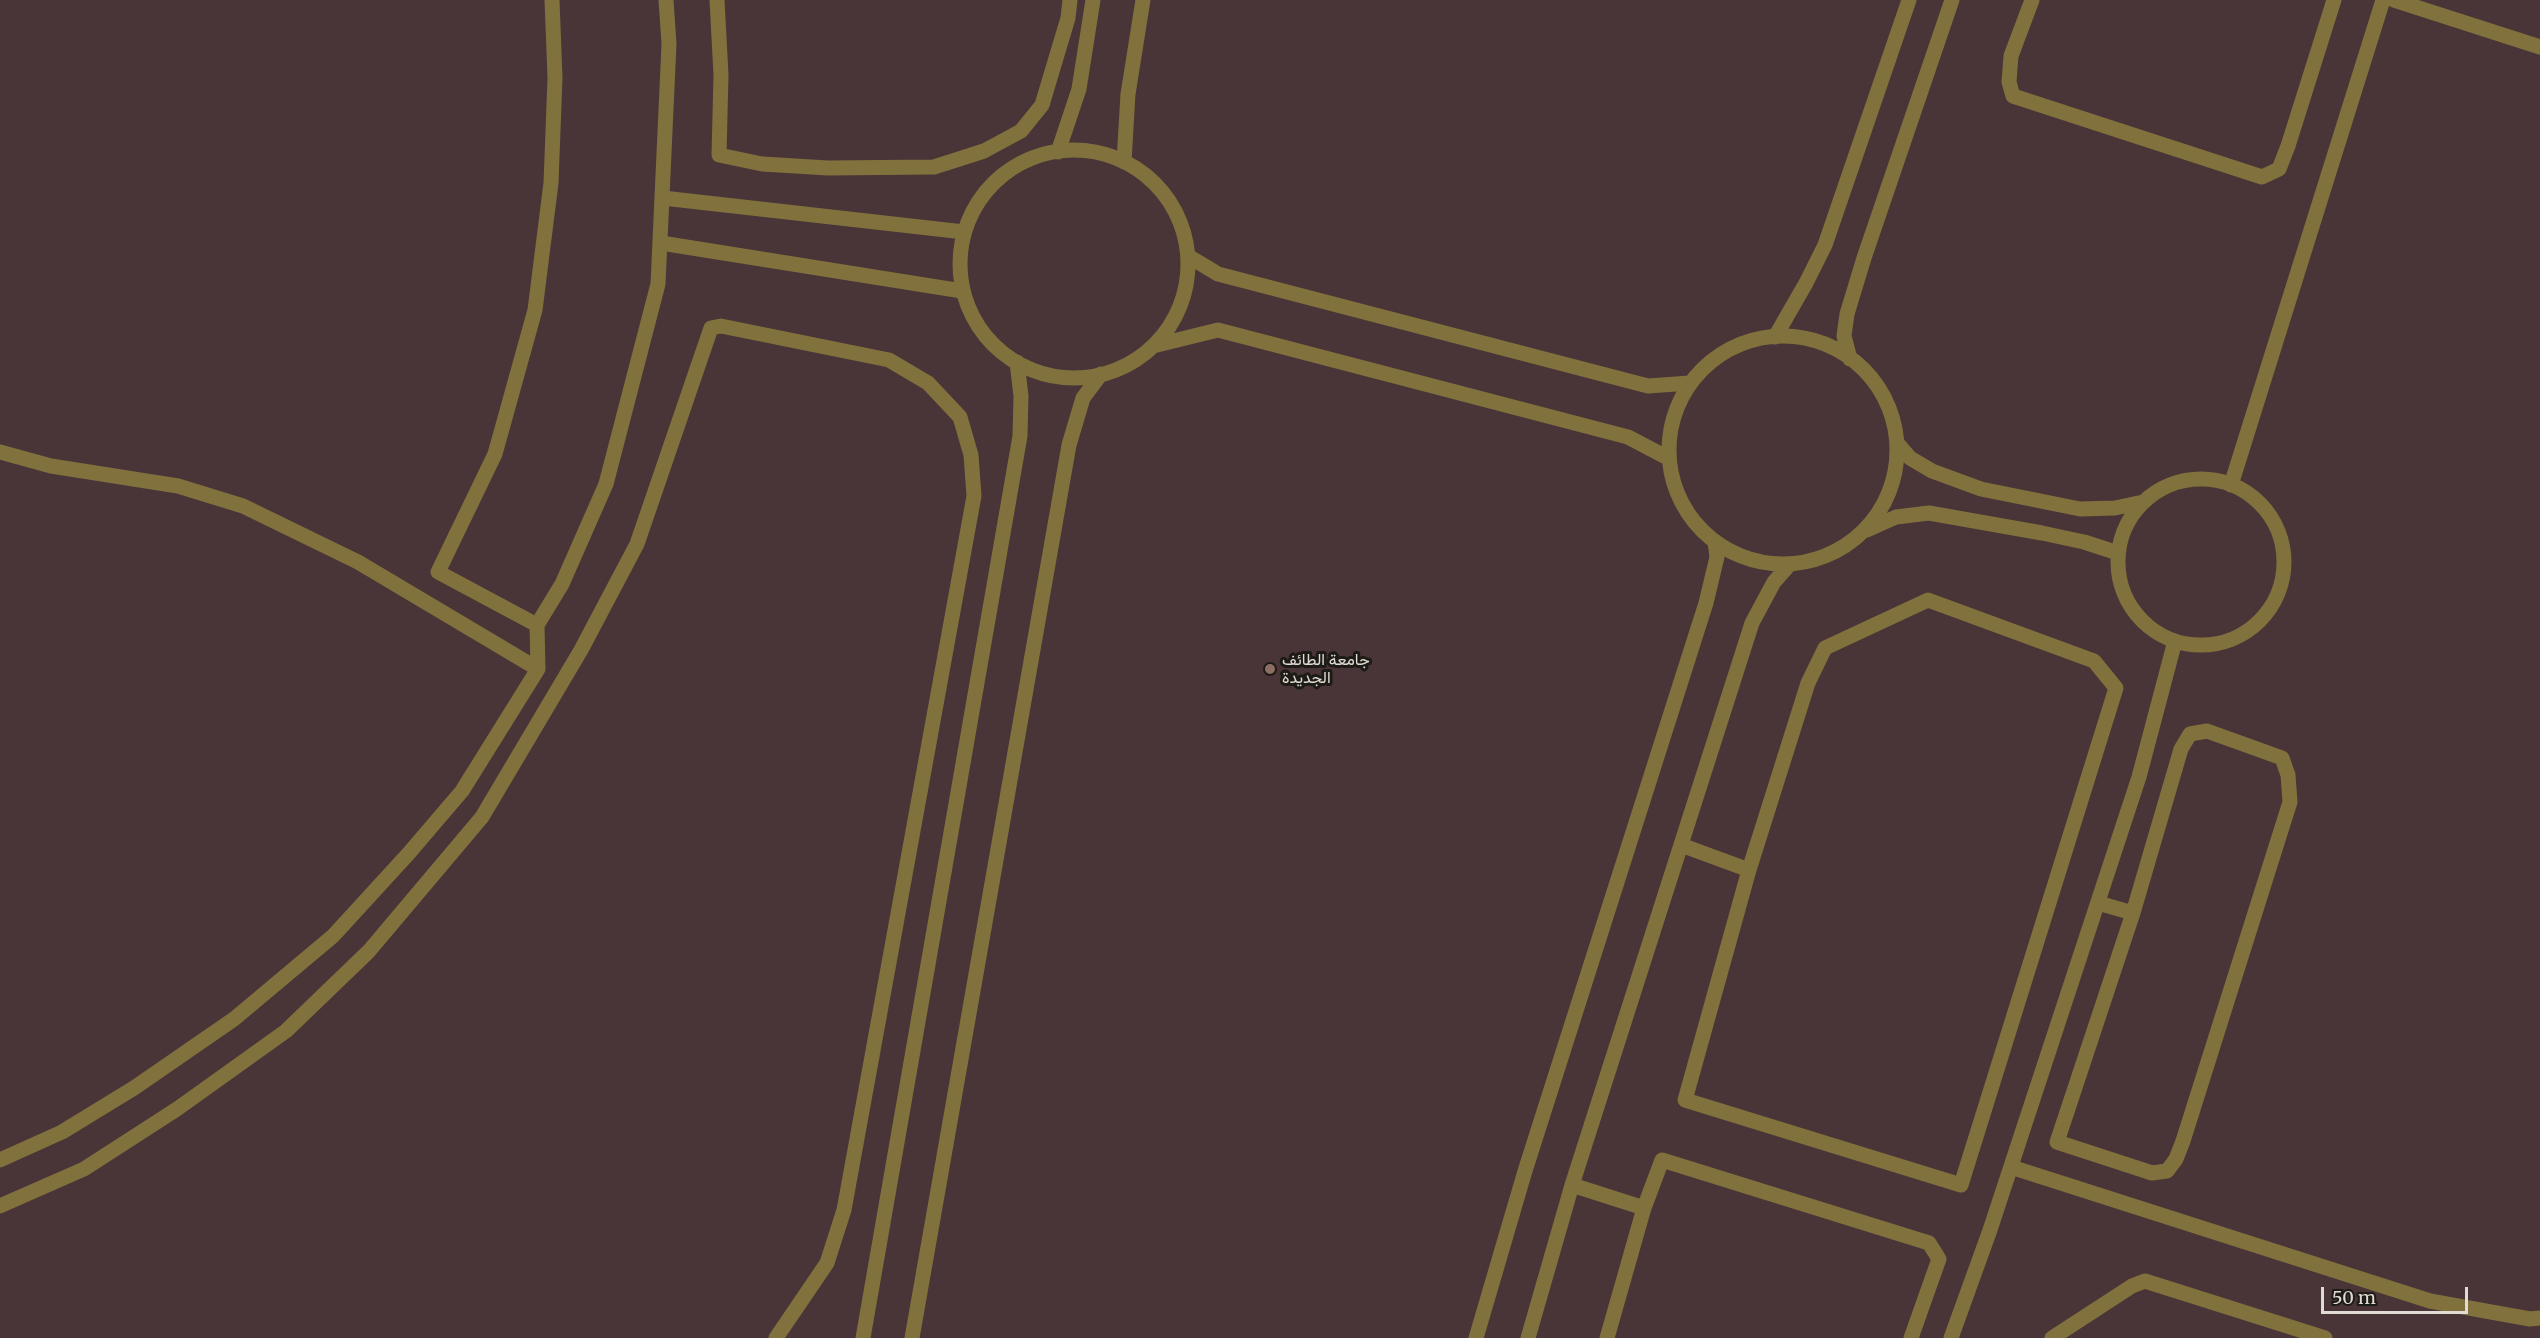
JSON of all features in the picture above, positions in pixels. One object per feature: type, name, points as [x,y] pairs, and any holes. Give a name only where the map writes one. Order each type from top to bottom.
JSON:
[{"type":"lane","points":[[537,625],[438,572],[495,454],[535,310],[551,183],[555,78],[552,0]]},
{"type":"lane","points":[[0,1160],[62,1132],[134,1088],[234,1019],[333,936],[409,854],[462,790],[538,669],[537,625],[562,584],[606,484],[658,284],[669,44],[666,0]]},
{"type":"lane","points":[[717,0],[721,75],[719,155],[762,164],[828,168],[934,167],[984,151],[1021,131],[1042,105],[1068,18],[1070,0]]},
{"type":"lane","points":[[1058,152],[1078,89],[1093,0]]},
{"type":"lane","points":[[1124,162],[1128,94],[1143,0]]},
{"type":"lane","points":[[1775,337],[1825,245],[1909,0]]},
{"type":"lane","points":[[1850,358],[1844,336],[1847,314],[1867,247],[1952,0]]},
{"type":"lane","points":[[2032,0],[2011,56],[2008,82],[2013,96],[2262,177],[2279,169],[2334,0]]},
{"type":"lane","points":[[2231,485],[2384,0]]},
{"type":"lane","points":[[2394,0],[2412,3],[2540,47]]},
{"type":"lane","points":[[1086,151],[1124,162],[1156,185],[1169,201],[1185,237],[1188,256],[1184,296],[1176,314],[1153,346],[1137,358],[1101,374],[1061,377],[1042,374],[1017,362],[991,343],[979,327],[962,291],[960,252],[964,232],[976,205],[994,182],[1027,160],[1058,152],[1086,151]]},
{"type":"lane","points":[[663,198],[964,232]]},
{"type":"lane","points":[[661,243],[962,291]]},
{"type":"lane","points":[[1188,256],[1218,274],[1648,386],[1690,383]]},
{"type":"lane","points":[[0,1206],[84,1169],[177,1109],[286,1031],[369,951],[482,817],[581,650],[637,544],[711,328],[721,326],[889,360],[928,383],[960,417],[971,454],[974,496],[844,1210],[827,1263],[776,1338]]},
{"type":"lane","points":[[1153,346],[1218,330],[1628,437],[1668,458]]},
{"type":"lane","points":[[1862,532],[1875,518],[1889,491],[1897,463],[1897,442],[1888,404],[1865,372],[1850,358],[1815,341],[1775,337],[1755,340],[1728,351],[1703,368],[1690,383],[1673,418],[1668,458],[1675,487],[1688,514],[1715,542],[1751,560],[1790,564],[1829,554],[1862,532],[1896,517],[1929,513],[2042,533],[2118,553]]},
{"type":"lane","points":[[862,1338],[1020,436],[1021,396],[1017,362]]},
{"type":"lane","points":[[912,1338],[1069,445],[1083,398],[1101,374]]},
{"type":"lane","points":[[1897,442],[1910,458],[1932,471],[1981,489],[2080,509],[2115,508],[2143,502]]},
{"type":"lane","points":[[0,452],[51,466],[178,486],[243,506],[358,562],[538,669]]},
{"type":"lane","points":[[2210,480],[2231,485],[2261,504],[2277,528],[2284,557],[2282,585],[2269,611],[2259,622],[2235,638],[2207,645],[2175,641],[2152,629],[2131,609],[2120,582],[2118,553],[2126,526],[2143,502],[2167,486],[2181,482],[2210,480]]},
{"type":"lane","points":[[1476,1338],[1525,1171],[1706,603],[1717,557],[1715,542]]},
{"type":"lane","points":[[1528,1338],[1572,1185],[1752,623],[1774,582],[1790,564]]},
{"type":"lane","points":[[1928,600],[2094,661],[2116,688],[1961,1185],[1685,1100],[1749,870],[1808,683],[1825,648],[1928,600]]},
{"type":"lane","points":[[1951,1338],[2011,1167],[2139,777],[2175,641]]},
{"type":"lane","points":[[2207,730],[2282,758],[2288,775],[2290,802],[2183,1142],[2176,1159],[2167,1171],[2152,1173],[2057,1142],[2133,914],[2181,749],[2190,734],[2207,730]]},
{"type":"lane","points":[[1681,845],[1749,870]]},
{"type":"lane","points":[[2098,903],[2133,914]]},
{"type":"lane","points":[[1607,1338],[1644,1208],[1662,1160],[1929,1243],[1939,1259],[1911,1338]]},
{"type":"lane","points":[[2011,1167],[2430,1301],[2530,1319],[2540,1317]]},
{"type":"lane","points":[[1572,1185],[1644,1208]]},
{"type":"lane","points":[[2052,1338],[2132,1286],[2145,1281],[2325,1338]]},
{"type":"shaded area","name":"جامعة الطائف الجديدة","points":[[0,0],[2540,0],[2540,1338],[0,1338]]},
{"type":"place","name":"جامعة الطائف الجديدة","points":[[1270,669]]}]
